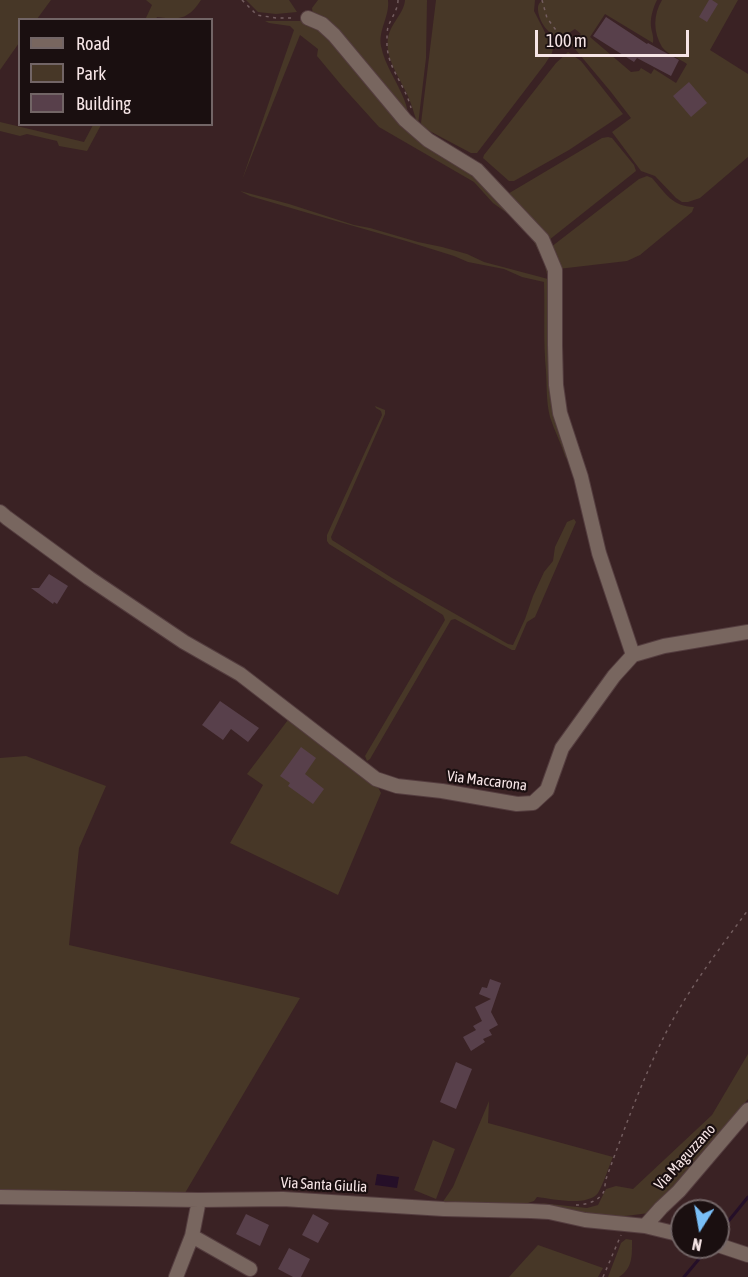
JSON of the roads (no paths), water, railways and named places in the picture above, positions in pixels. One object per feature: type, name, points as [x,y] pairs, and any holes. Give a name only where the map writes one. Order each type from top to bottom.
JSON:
[{"type":"street","points":[[308,18],[322,24],[334,35],[405,120],[428,140],[477,170],[542,239],[555,270],[556,375],[560,413],[581,477],[599,553],[633,655],[664,646],[748,632]]},
{"type":"street","name":"Via Maccarona","points":[[0,512],[89,578],[184,642],[240,674],[376,779],[397,786],[517,804],[533,803],[547,790],[562,748],[614,676],[633,655]]},
{"type":"street","name":"Via Maguzzano","points":[[645,1226],[679,1191],[748,1110]]},
{"type":"street","name":"Via Santa Giulia","points":[[0,1197],[283,1199],[444,1209],[531,1211],[549,1212],[585,1220],[645,1226],[670,1232]]},
{"type":"street","points":[[176,1277],[192,1236],[199,1200]]},
{"type":"street","points":[[192,1236],[250,1269]]},
{"type":"street","points":[[730,1249],[748,1255]]},
{"type":"waterway","points":[[730,1219],[748,1197]]},
{"type":"waterway","points":[[684,1277],[699,1259]]}]
